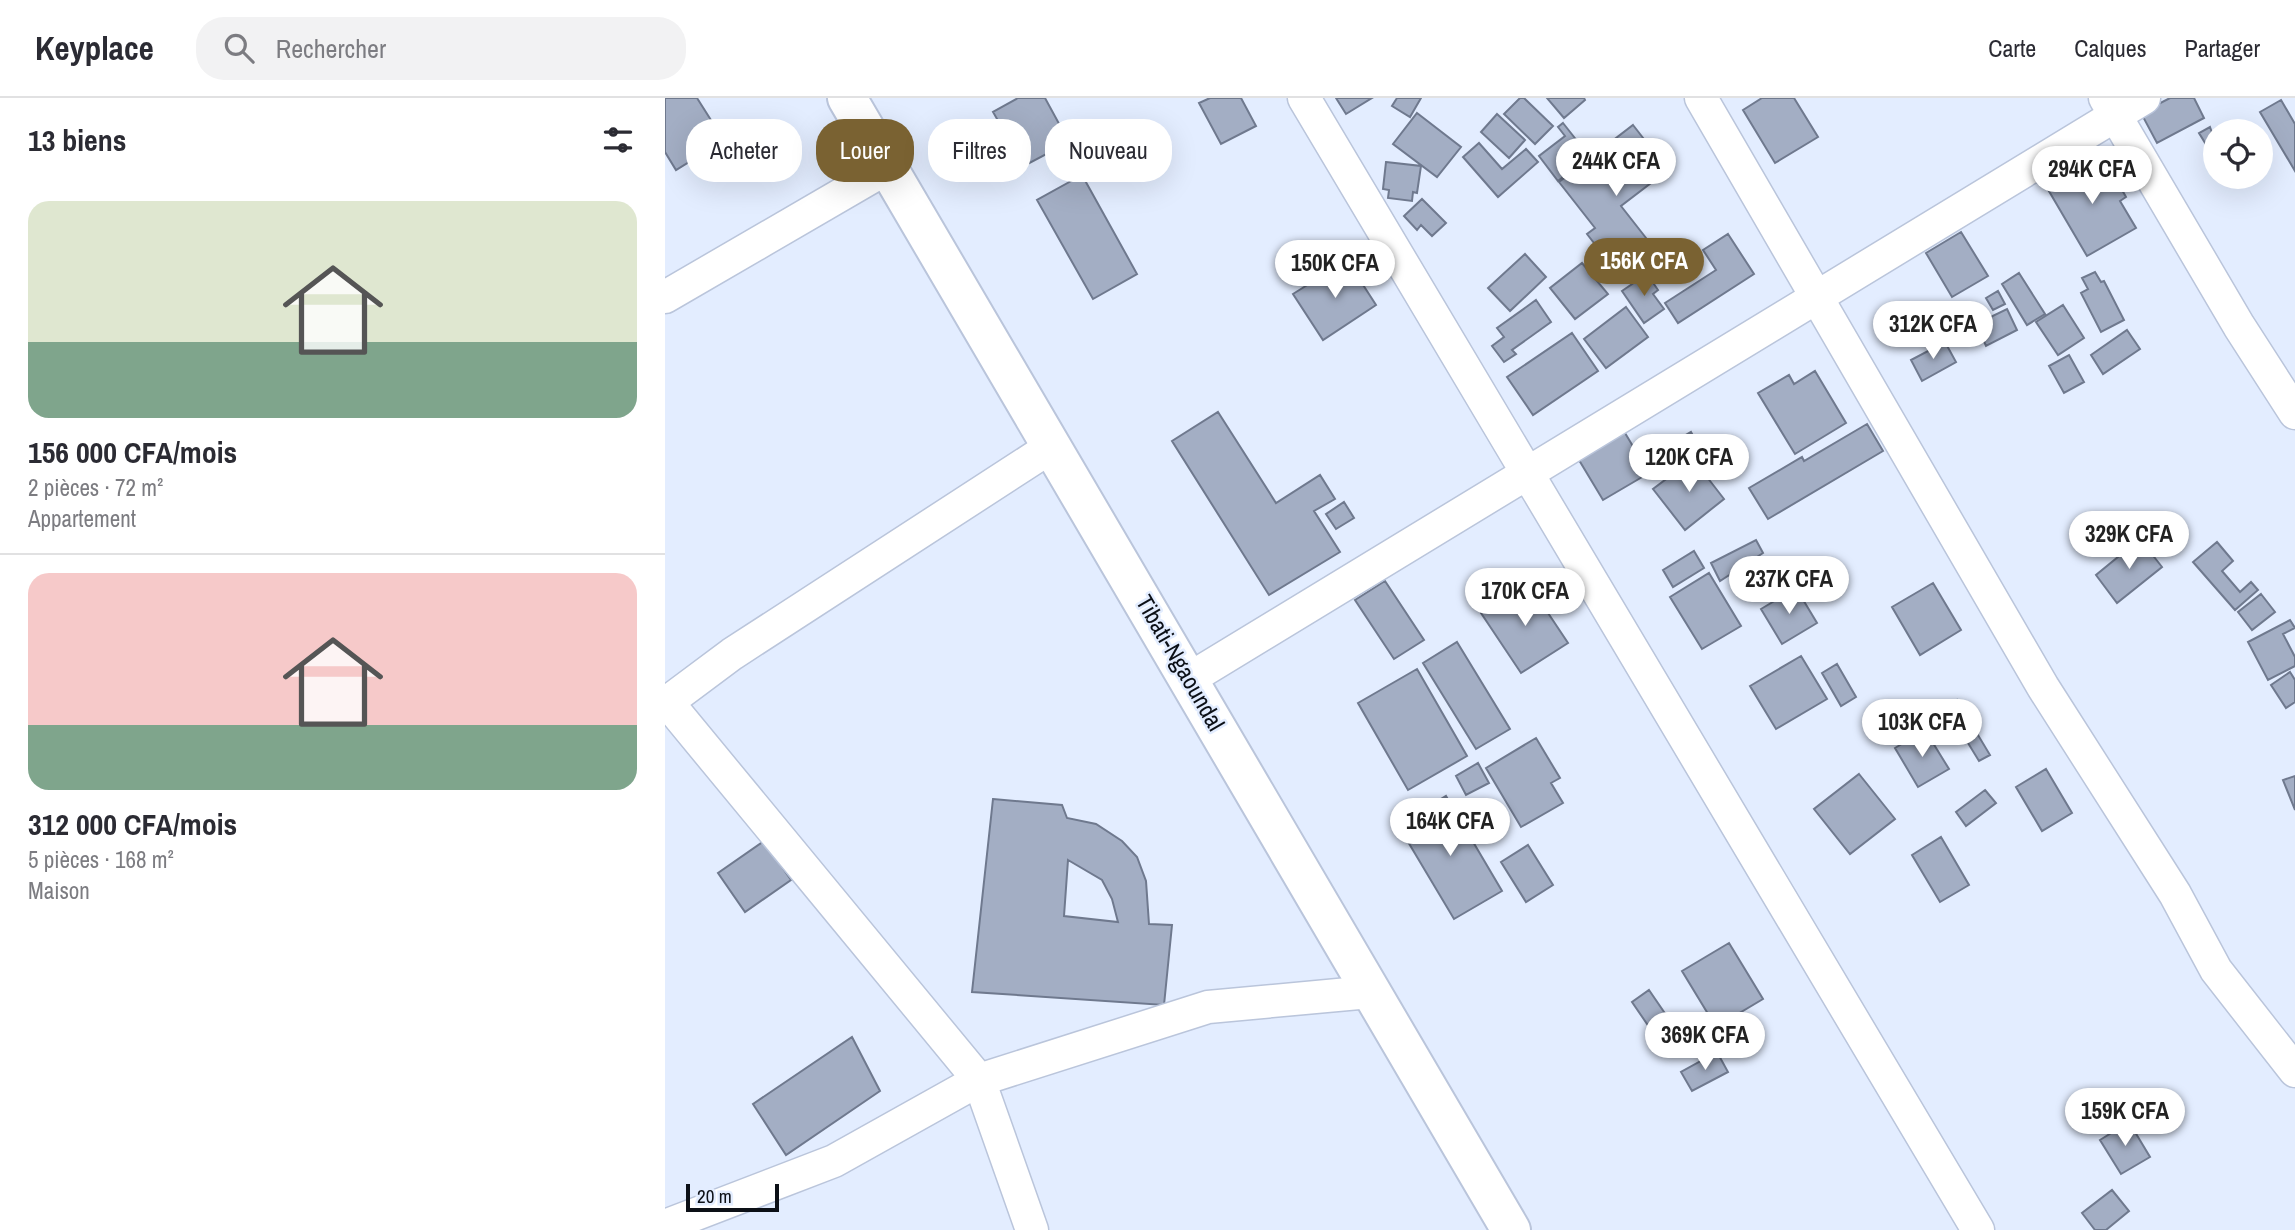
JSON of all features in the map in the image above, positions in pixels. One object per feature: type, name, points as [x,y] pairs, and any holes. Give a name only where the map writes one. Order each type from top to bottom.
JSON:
[{"type":"highway","name":"Tibati-Ngaoundal","points":[[846,98],[858,119]]},
{"type":"highway","name":"Tibati-Ngaoundal","points":[[895,182],[1511,1230]]},
{"type":"street","points":[[1304,98],[1978,1230]]},
{"type":"street","points":[[1701,98],[2043,687],[2175,894],[2216,970],[2295,1070]]},
{"type":"street","points":[[1189,679],[1816,297],[2110,106],[2144,98]]},
{"type":"street","points":[[2110,106],[2239,326],[2295,413]]},
{"type":"street","points":[[665,297],[863,182]]},
{"type":"street","points":[[1032,1230],[979,1080],[667,704],[732,654],[1051,447]]},
{"type":"street","points":[[665,1226],[834,1161],[979,1080],[1208,1007],[1370,992]]},
{"type":"building","points":[[665,98],[697,98],[710,119],[686,119],[686,164],[676,170],[665,152]]},
{"type":"building","points":[[1018,98],[1045,98],[1056,119],[1045,119],[1045,155],[1031,162],[1031,119],[997,119],[993,112]]},
{"type":"building","points":[[1210,98],[1241,98],[1256,126],[1221,144],[1199,103]]},
{"type":"building","points":[[1336,98],[1372,98],[1346,114]]},
{"type":"building","points":[[1397,98],[1421,98],[1410,117],[1392,106]]},
{"type":"building","points":[[1520,98],[1524,98],[1553,126],[1535,144],[1504,114]]},
{"type":"building","points":[[1547,98],[1584,98],[1585,100],[1564,118]]},
{"type":"building","points":[[1762,98],[1794,98],[1818,137],[1775,163],[1743,110]]},
{"type":"building","points":[[2170,98],[2194,98],[2204,118],[2157,143],[2141,113]]},
{"type":"building","points":[[2281,100],[2295,124],[2295,171],[2273,134],[2273,119],[2264,119],[2260,112]]},
{"type":"building","points":[[1417,113],[1461,147],[1437,177],[1393,144]]},
{"type":"building","points":[[1497,114],[1525,140],[1509,158],[1481,132]]},
{"type":"building","points":[[1563,123],[1589,156],[1558,181],[1539,156],[1565,136],[1558,127]]},
{"type":"building","points":[[1633,125],[1668,170],[1621,206],[1657,252],[1622,279],[1587,234],[1595,228],[1559,182]]},
{"type":"building","points":[[1479,143],[1502,169],[1526,149],[1538,162],[1498,197],[1463,157]]},
{"type":"building","points":[[2094,158],[2101,169],[2108,165],[2126,197],[2120,201],[2136,228],[2087,256],[2046,186]]},
{"type":"building","points":[[1386,162],[1421,166],[1417,193],[1413,192],[1412,201],[1388,198],[1389,190],[1383,189]]},
{"type":"building","points":[[1069,182],[1086,182],[1137,274],[1093,299],[1037,200]]},
{"type":"building","points":[[1422,199],[1446,223],[1432,236],[1421,225],[1417,230],[1404,216]]},
{"type":"building","points":[[1961,232],[1988,276],[1952,297],[1926,253]]},
{"type":"building","points":[[1728,234],[1754,274],[1678,323],[1665,303],[1716,270],[1703,250]]},
{"type":"building","points":[[1525,254],[1546,277],[1510,311],[1488,288]]},
{"type":"building","points":[[1347,260],[1376,305],[1323,340],[1293,294]]},
{"type":"building","points":[[1582,263],[1608,294],[1575,319],[1550,288]]},
{"type":"building","points":[[2095,272],[2101,282],[2104,281],[2124,320],[2101,332],[2081,293],[2088,289],[2082,278]]},
{"type":"building","points":[[2019,273],[2045,314],[2027,325],[2002,284]]},
{"type":"building","points":[[1647,274],[1658,290],[1653,294],[1664,309],[1644,323],[1622,291]]},
{"type":"building","points":[[1998,291],[2005,304],[1993,310],[1986,298]]},
{"type":"building","points":[[1536,300],[1551,322],[1512,350],[1516,354],[1504,362],[1492,346],[1504,337],[1497,328]]},
{"type":"building","points":[[2063,305],[2084,338],[2058,355],[2036,322]]},
{"type":"building","points":[[1626,307],[1648,337],[1606,368],[1584,339]]},
{"type":"building","points":[[2007,309],[2017,330],[1986,346],[1976,324]]},
{"type":"building","points":[[2127,330],[2140,349],[2103,374],[2091,355]]},
{"type":"building","points":[[1572,333],[1598,371],[1533,415],[1507,377]]},
{"type":"building","points":[[1945,342],[1956,362],[1922,381],[1911,360]]},
{"type":"building","points":[[2069,355],[2084,382],[2064,393],[2049,366]]},
{"type":"building","points":[[1815,371],[1846,423],[1795,454],[1758,393],[1789,375],[1794,384]]},
{"type":"building","points":[[1218,412],[1276,503],[1320,475],[1335,499],[1314,511],[1340,552],[1269,595],[1172,441]]},
{"type":"building","points":[[1867,424],[1883,451],[1768,519],[1749,488],[1802,457],[1804,461]]},
{"type":"building","points":[[1622,428],[1649,473],[1603,500],[1576,455]]},
{"type":"building","points":[[1691,432],[1697,443],[1656,468],[1650,456]]},
{"type":"building","points":[[1693,459],[1724,499],[1685,530],[1653,489]]},
{"type":"building","points":[[1344,502],[1354,518],[1336,529],[1326,514]]},
{"type":"building","points":[[2140,539],[2162,567],[2117,603],[2096,575]]},
{"type":"building","points":[[1756,540],[1763,553],[1720,581],[1711,563]]},
{"type":"building","points":[[2217,542],[2233,561],[2222,571],[2240,592],[2251,582],[2258,590],[2235,610],[2193,562]]},
{"type":"building","points":[[1694,551],[1704,568],[1673,587],[1663,570]]},
{"type":"building","points":[[1709,573],[1741,626],[1702,649],[1670,597]]},
{"type":"building","points":[[1385,581],[1424,640],[1394,659],[1355,600]]},
{"type":"building","points":[[1528,583],[1568,643],[1521,673],[1481,613]]},
{"type":"building","points":[[1933,583],[1961,630],[1920,655],[1892,607]]},
{"type":"building","points":[[1796,588],[1817,623],[1782,644],[1761,609]]},
{"type":"building","points":[[2261,594],[2275,612],[2252,630],[2238,612]]},
{"type":"building","points":[[2290,620],[2295,628],[2283,634],[2295,657],[2295,666],[2268,680],[2248,642]]},
{"type":"building","points":[[1457,642],[1510,729],[1476,749],[1423,663]]},
{"type":"building","points":[[1801,656],[1827,699],[1776,729],[1750,686]]},
{"type":"building","points":[[1837,664],[1856,697],[1841,706],[1822,673]]},
{"type":"building","points":[[1417,669],[1467,756],[1408,790],[1358,703]]},
{"type":"building","points":[[2290,672],[2295,680],[2295,702],[2286,708],[2271,685]]},
{"type":"building","points":[[1957,700],[1990,755],[1979,761],[1946,707]]},
{"type":"building","points":[[1925,730],[1949,769],[1918,787],[1895,748]]},
{"type":"building","points":[[1536,738],[1560,778],[1551,783],[1563,803],[1521,827],[1486,768]]},
{"type":"building","points":[[1478,763],[1489,783],[1466,795],[1456,776]]},
{"type":"building","points":[[2046,769],[2072,813],[2042,831],[2016,787]]},
{"type":"building","points":[[1859,774],[1895,819],[1850,854],[1814,809]]},
{"type":"building","points":[[2295,776],[2295,810],[2283,780]]},
{"type":"building","points":[[1985,790],[1996,803],[1966,826],[1956,812]]},
{"type":"building","points":[[1446,796],[1502,891],[1454,919],[1398,825]]},
{"type":"building","points":[[993,799],[1062,805],[1067,818],[1096,824],[1122,841],[1137,857],[1146,881],[1149,924],[1172,925],[1164,1005],[972,992]],"holes":[[[1068,860],[1102,880],[1112,899],[1118,922],[1064,916]]]},
{"type":"building","points":[[1941,837],[1969,885],[1940,902],[1912,855]]},
{"type":"building","points":[[764,841],[791,880],[745,912],[718,873]]},
{"type":"building","points":[[1528,845],[1553,885],[1526,902],[1501,862]]},
{"type":"building","points":[[1729,943],[1763,999],[1716,1027],[1682,971]]},
{"type":"building","points":[[1649,990],[1675,1028],[1658,1040],[1632,1002]]},
{"type":"building","points":[[852,1037],[880,1091],[786,1155],[753,1104]]},
{"type":"building","points":[[1717,1052],[1728,1072],[1692,1091],[1681,1072]]},
{"type":"building","points":[[2129,1122],[2150,1157],[2121,1174],[2100,1140]]},
{"type":"building","points":[[2112,1190],[2129,1211],[2106,1230],[2095,1230],[2082,1213]]}]
